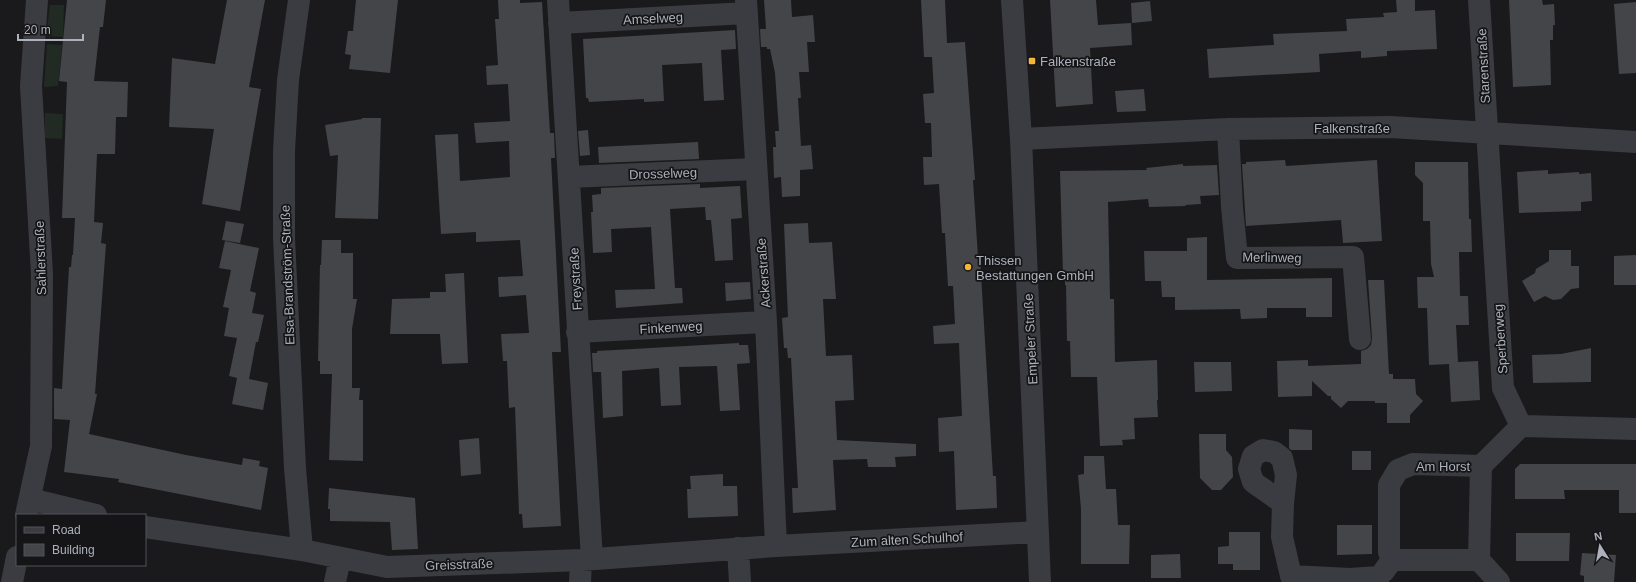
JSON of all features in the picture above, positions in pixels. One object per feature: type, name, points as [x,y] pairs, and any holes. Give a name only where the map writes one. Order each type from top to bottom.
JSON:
[{"type":"street","name":"Sahlerstraße","points":[[28,507],[41,446],[42,274],[31,86],[37,0]]},
{"type":"street","name":"Elsa-Brandström-Straße","points":[[299,0],[288,80],[284,167],[284,238],[295,468],[302,550]]},
{"type":"street","name":"Freystraße","points":[[558,0],[577,332],[586,559],[580,582]]},
{"type":"street","name":"Empeler Straße","points":[[1012,0],[1021,140],[1040,582]]},
{"type":"street","name":"Starenstraße","points":[[1479,0],[1487,132]]},
{"type":"street","name":"Amselweg","points":[[559,23],[747,7]]},
{"type":"street","name":"Ackerstraße","points":[[747,7],[766,322],[776,546]]},
{"type":"street","name":"Falkenstraße","points":[[1021,140],[1228,129],[1391,127],[1636,142]]},
{"type":"street","name":"Merlinweg","points":[[1228,129],[1232,207],[1237,258],[1353,257],[1360,339]]},
{"type":"street","name":"Sperberweg","points":[[1487,132],[1503,388],[1521,426]]},
{"type":"street","name":"Drosselweg","points":[[569,177],[756,169]]},
{"type":"street","name":"Finkenweg","points":[[577,332],[766,322]]},
{"type":"street","points":[[1521,426],[1636,429]]},
{"type":"street","name":"Am Horst","points":[[1479,560],[1481,466],[1521,426]]},
{"type":"street","name":"Am Horst","points":[[1383,573],[1389,552],[1389,485],[1398,470],[1413,464],[1481,466]]},
{"type":"street","points":[[1283,503],[1282,537],[1291,576],[1350,579],[1479,560],[1499,582]]},
{"type":"street","points":[[28,507],[88,514]]},
{"type":"street","name":"Greisstraße","points":[[146,527],[302,550],[387,567],[586,559],[776,546]]},
{"type":"street","name":"Zum alten Schulhof","points":[[776,546],[1038,532]]},
{"type":"street","points":[[738,548],[740,582]]},
{"type":"street","points":[[335,582],[340,558]]},
{"type":"street","points":[[12,582],[16,562]]},
{"type":"shaded area","points":[[50,5],[64,5],[63,37],[46,36]]},
{"type":"shaded area","points":[[47,44],[62,45],[58,86],[44,87]]},
{"type":"shaded area","points":[[45,113],[63,114],[62,139],[45,138]]},
{"type":"building","points":[[67,0],[106,0],[103,27],[100,27],[94,81],[128,82],[127,117],[116,117],[115,154],[97,154],[94,222],[103,223],[101,243],[106,244],[95,394],[97,394],[89,434],[186,455],[242,465],[243,458],[260,461],[259,466],[268,468],[261,510],[118,482],[119,479],[64,472],[70,420],[54,419],[54,388],[62,389],[69,267],[71,267],[73,255],[75,218],[62,218],[67,82],[59,81]]},
{"type":"building","points":[[227,0],[265,0],[249,87],[261,89],[240,211],[202,204],[214,129],[169,127],[172,58],[215,64]]},
{"type":"building","points":[[356,0],[398,0],[390,73],[349,69],[351,55],[345,54],[348,31],[353,31]]},
{"type":"building","points":[[498,0],[520,0],[520,3],[542,2],[550,133],[554,133],[555,158],[551,158],[561,352],[552,352],[561,526],[523,528],[522,514],[519,514],[515,407],[509,408],[507,361],[503,361],[501,334],[529,333],[526,295],[499,297],[498,277],[523,276],[520,240],[476,242],[476,232],[441,234],[435,135],[458,134],[460,181],[510,177],[509,141],[476,143],[474,123],[510,121],[508,84],[487,85],[486,66],[498,65],[495,19],[499,19]]},
{"type":"building","points":[[764,0],[791,0],[792,17],[813,15],[815,42],[807,42],[809,72],[799,72],[801,98],[798,98],[801,146],[811,145],[813,169],[800,170],[800,196],[782,197],[781,177],[774,178],[773,147],[776,147],[775,131],[779,131],[775,73],[770,49],[767,49],[767,47],[761,47],[760,29],[766,29]]},
{"type":"building","points":[[921,0],[945,0],[947,43],[965,42],[993,476],[996,476],[997,508],[956,510],[954,451],[939,452],[938,418],[962,416],[959,343],[934,344],[933,326],[955,324],[953,286],[948,286],[945,233],[942,233],[939,184],[924,185],[923,157],[932,157],[931,123],[925,123],[923,94],[934,93],[932,57],[924,57]]},
{"type":"building","points":[[1050,0],[1096,0],[1098,25],[1131,23],[1132,45],[1090,48],[1093,104],[1056,107]]},
{"type":"building","points":[[1396,0],[1415,0],[1415,11],[1435,10],[1437,49],[1387,51],[1387,56],[1361,58],[1361,51],[1319,54],[1320,72],[1209,78],[1207,49],[1274,45],[1273,34],[1347,31],[1346,19],[1384,17],[1383,13],[1397,12]]},
{"type":"building","points":[[1509,0],[1542,0],[1543,5],[1554,4],[1555,25],[1553,25],[1553,40],[1550,40],[1551,85],[1513,87]]},
{"type":"building","points":[[1150,1],[1152,21],[1132,23],[1131,3]]},
{"type":"building","points":[[1636,2],[1636,73],[1619,74],[1614,4]]},
{"type":"building","points":[[735,30],[736,49],[721,50],[724,100],[704,101],[702,63],[662,65],[664,101],[644,102],[644,99],[589,102],[588,98],[586,98],[583,39]]},
{"type":"building","points":[[1144,89],[1146,111],[1117,112],[1115,91]]},
{"type":"building","points":[[362,118],[381,118],[378,219],[335,218],[338,155],[330,156],[325,125]]},
{"type":"building","points":[[588,130],[590,155],[580,156],[578,131]]},
{"type":"building","points":[[698,142],[699,159],[599,163],[598,147]]},
{"type":"building","points":[[1285,160],[1286,166],[1377,160],[1382,241],[1343,243],[1341,220],[1246,226],[1242,164],[1246,164],[1246,162]]},
{"type":"building","points":[[1415,162],[1468,162],[1469,219],[1471,219],[1472,252],[1459,252],[1460,296],[1468,296],[1469,325],[1456,325],[1458,362],[1478,361],[1480,400],[1451,402],[1449,364],[1429,365],[1427,308],[1418,308],[1417,277],[1434,277],[1431,264],[1430,221],[1423,221],[1423,183],[1415,175]]},
{"type":"building","points":[[1183,164],[1183,166],[1217,165],[1219,195],[1200,196],[1201,204],[1185,205],[1186,206],[1149,207],[1148,199],[1108,202],[1110,299],[1114,299],[1115,362],[1157,360],[1158,417],[1134,418],[1135,439],[1122,440],[1123,445],[1100,446],[1097,377],[1071,377],[1070,341],[1067,341],[1066,285],[1065,276],[1063,276],[1060,171],[1147,170],[1146,168]]},
{"type":"building","points":[[1548,170],[1548,174],[1579,172],[1579,174],[1591,173],[1592,201],[1581,202],[1581,211],[1519,213],[1517,172]]},
{"type":"building","points":[[700,184],[700,188],[740,186],[742,218],[731,219],[733,260],[715,261],[711,220],[706,220],[705,207],[670,209],[675,288],[682,288],[683,303],[616,308],[615,290],[655,289],[651,227],[611,229],[612,252],[593,253],[591,212],[593,212],[592,195],[601,194],[601,188]]},
{"type":"building","points":[[226,221],[244,224],[240,243],[222,240]]},
{"type":"building","points":[[808,223],[809,243],[832,242],[836,299],[823,299],[826,356],[852,355],[854,400],[835,401],[837,440],[916,444],[916,456],[895,457],[896,467],[868,467],[867,459],[833,460],[836,510],[793,513],[792,488],[798,488],[791,358],[788,358],[787,348],[784,348],[782,318],[788,317],[784,224]]},
{"type":"building","points":[[1207,237],[1207,280],[1332,278],[1332,317],[1306,317],[1306,308],[1267,308],[1267,318],[1241,319],[1240,309],[1175,310],[1175,297],[1162,297],[1161,281],[1145,281],[1144,251],[1187,251],[1187,238]]},
{"type":"building","points":[[322,240],[341,240],[341,253],[353,253],[353,299],[357,299],[352,329],[352,388],[360,388],[359,400],[363,400],[363,461],[329,460],[332,374],[320,374],[320,361],[318,361]]},
{"type":"building","points":[[225,241],[259,248],[250,291],[256,293],[252,313],[264,315],[258,342],[256,342],[249,379],[268,383],[263,410],[232,404],[237,378],[229,376],[237,338],[224,336],[229,308],[223,307],[231,270],[219,268]]},
{"type":"building","points":[[1549,250],[1571,250],[1571,266],[1579,266],[1579,288],[1571,289],[1561,299],[1553,300],[1545,296],[1534,302],[1522,281],[1535,273],[1536,269],[1549,261]]},
{"type":"building","points":[[1636,255],[1636,285],[1614,285],[1614,256]]},
{"type":"building","points":[[464,273],[468,363],[442,364],[440,334],[390,334],[392,299],[430,298],[430,292],[446,292],[445,274]]},
{"type":"building","points":[[1368,280],[1384,280],[1389,374],[1393,374],[1393,379],[1415,379],[1416,394],[1423,401],[1410,415],[1410,423],[1387,423],[1387,403],[1375,403],[1375,401],[1348,401],[1341,408],[1331,399],[1331,396],[1328,396],[1312,381],[1312,396],[1278,397],[1277,361],[1308,360],[1308,366],[1361,364],[1361,351],[1367,349],[1371,345],[1372,338]]},
{"type":"building","points":[[750,282],[751,299],[726,301],[725,283]]},
{"type":"building","points":[[739,343],[739,345],[748,345],[750,363],[737,364],[740,410],[720,411],[717,366],[679,367],[681,405],[661,406],[659,368],[622,371],[623,416],[603,418],[601,372],[593,372],[592,353],[597,353],[597,351]]},
{"type":"building","points":[[1591,348],[1591,382],[1533,383],[1532,355],[1561,354]]},
{"type":"building","points":[[1194,362],[1231,362],[1232,391],[1195,392]]},
{"type":"building","points":[[1289,429],[1312,430],[1312,450],[1291,450],[1289,448]]},
{"type":"building","points":[[1199,434],[1226,434],[1226,450],[1232,457],[1233,477],[1221,490],[1212,490],[1200,478]]},
{"type":"building","points":[[479,438],[481,474],[461,476],[459,440]]},
{"type":"building","points":[[1352,451],[1371,451],[1371,470],[1352,470]]},
{"type":"building","points":[[1084,456],[1104,456],[1106,489],[1116,489],[1118,525],[1130,525],[1129,564],[1081,564],[1081,509],[1078,475],[1084,474]]},
{"type":"building","points":[[1520,464],[1636,464],[1636,513],[1619,513],[1619,490],[1564,490],[1565,499],[1515,499],[1515,469]]},
{"type":"building","points":[[723,474],[723,486],[737,486],[738,516],[688,518],[687,489],[691,489],[690,476]]},
{"type":"building","points":[[329,488],[415,498],[418,549],[392,550],[390,522],[330,521],[330,509],[328,509]]},
{"type":"building","points":[[1337,525],[1372,525],[1372,554],[1337,555]]},
{"type":"building","points":[[1229,532],[1260,532],[1260,570],[1233,570],[1233,564],[1218,564],[1218,547],[1229,546]]},
{"type":"building","points":[[1516,533],[1570,533],[1569,561],[1516,561]]},
{"type":"building","points":[[1582,553],[1616,555],[1614,582],[1584,582],[1584,576],[1580,575]]},
{"type":"building","points":[[1180,554],[1181,578],[1151,578],[1151,555]]},
{"type":"place","name":"Falkenstraße","points":[[1032,61]]},
{"type":"place","name":"Thissen Bestattungen GmbH","points":[[968,267]]}]
